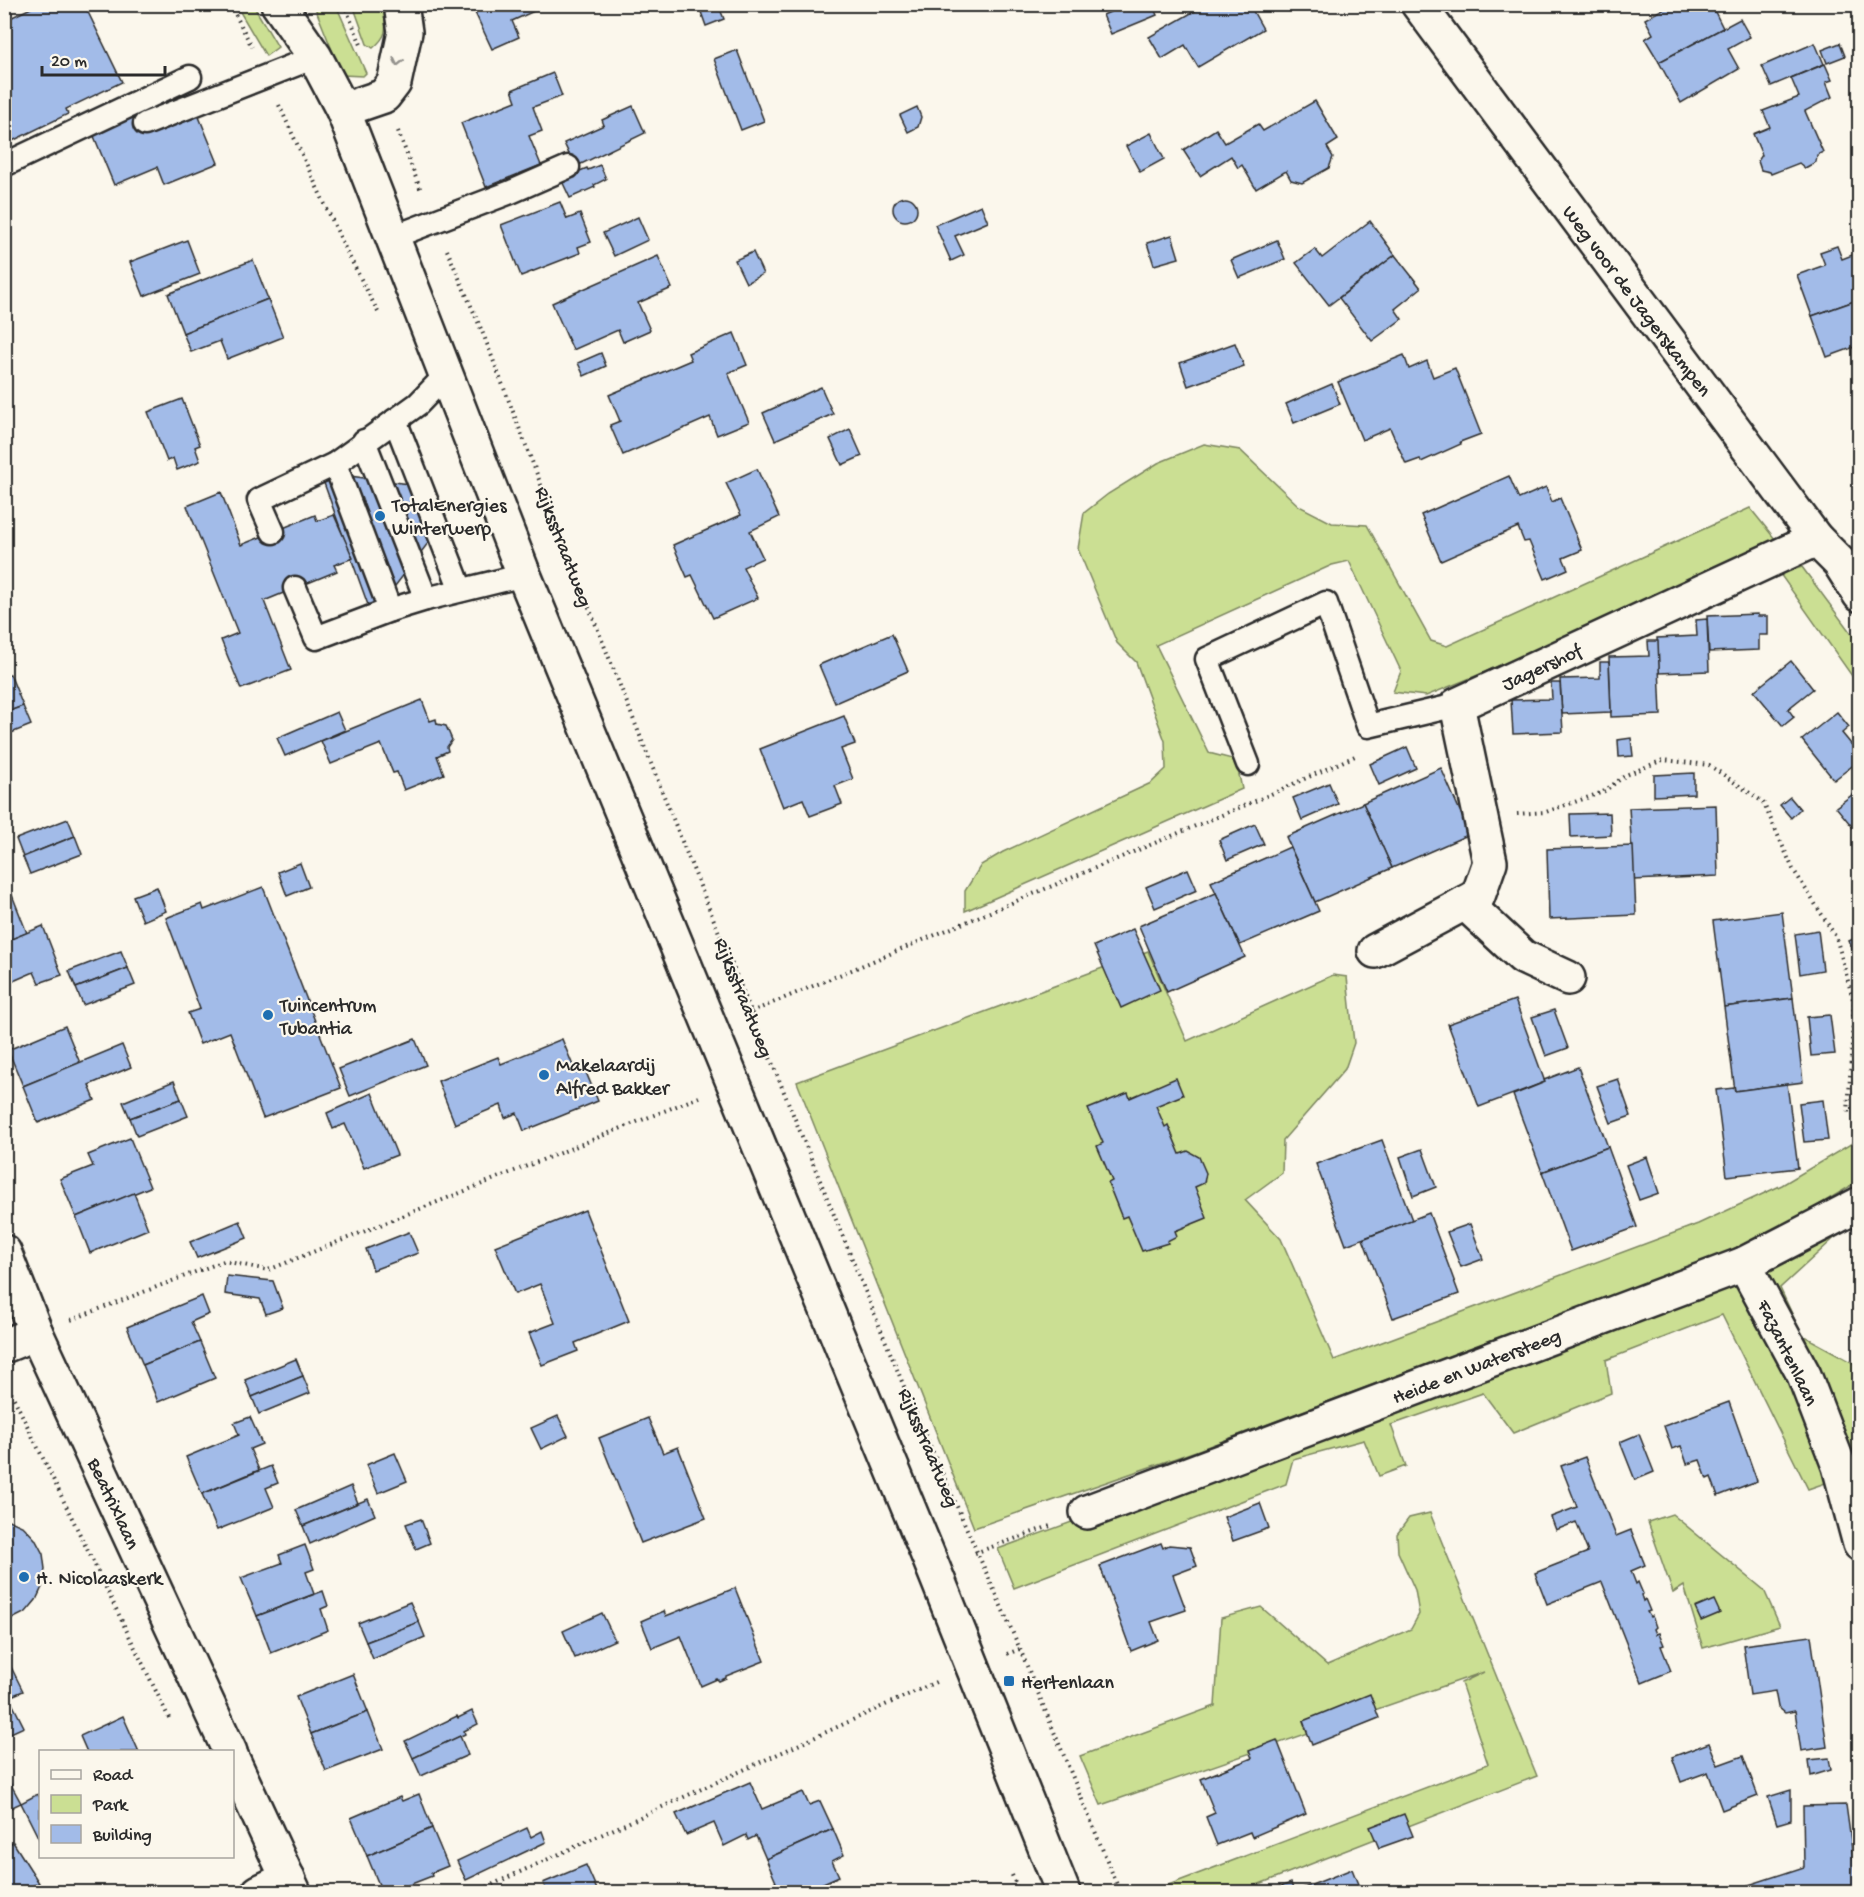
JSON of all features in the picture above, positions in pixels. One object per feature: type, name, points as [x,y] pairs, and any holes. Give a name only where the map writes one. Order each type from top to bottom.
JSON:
[{"type":"street","points":[[278,4],[315,57],[343,110],[524,575],[974,1667],[1063,1893]]},
{"type":"street","points":[[296,4],[315,57]]},
{"type":"street","points":[[343,110],[384,96],[393,83],[405,32],[401,4]]},
{"type":"street","name":"Weg voor de Jagerskampen","points":[[1418,4],[1816,539],[1839,562],[1860,595]]},
{"type":"street","name":"Jagershof","points":[[1457,705],[1816,539]]},
{"type":"street","points":[[1375,951],[1478,896],[1490,862],[1457,705]]},
{"type":"street","points":[[1466,903],[1523,957],[1568,978]]},
{"type":"street","name":"Heide en Watersteeg","points":[[1087,1512],[1744,1264],[1860,1204]]},
{"type":"street","name":"Beatrixlaan","points":[[4,1252],[36,1333],[229,1750]]},
{"type":"street","name":"Fazantenlaan","points":[[1744,1264],[1804,1375],[1839,1466],[1860,1544]]},
{"type":"street","points":[[4,1346],[36,1333]]},
{"type":"street","points":[[234,1762],[291,1885],[259,1893]]},
{"type":"lane","points":[[145,124],[315,57]]},
{"type":"lane","points":[[4,165],[190,77]]},
{"type":"lane","points":[[393,237],[568,167]]},
{"type":"lane","points":[[273,532],[260,500],[335,464],[418,404],[447,374]]},
{"type":"lane","points":[[395,420],[461,590]]},
{"type":"lane","points":[[364,441],[426,599]]},
{"type":"lane","points":[[335,464],[390,610]]},
{"type":"lane","points":[[295,588],[316,638],[426,599],[524,575]]},
{"type":"lane","points":[[1248,764],[1207,659],[1326,603],[1368,726],[1457,705]]},
{"type":"path","name":"Rijksstraatweg","points":[[344,4],[484,336],[561,537],[905,1389],[1020,1649],[1120,1893]]},
{"type":"path","points":[[751,1012],[1302,780],[1385,742],[1383,722]]},
{"type":"path","points":[[1481,816],[1546,812],[1603,792],[1626,775],[1663,760],[1709,765],[1763,802],[1793,869],[1836,937],[1854,1003],[1848,1113]]},
{"type":"path","points":[[36,1333],[224,1261],[268,1270],[704,1095]]},
{"type":"path","points":[[4,1379],[170,1720]]},
{"type":"path","points":[[976,1553],[1087,1512]]},
{"type":"path","points":[[476,1893],[917,1690],[1020,1649]]},
{"type":"green space","points":[[236,5],[253,5],[278,47],[266,56]]},
{"type":"green space","points":[[314,5],[336,5],[366,73],[363,76],[342,75]]},
{"type":"green space","points":[[353,5],[383,5],[386,29],[379,43],[373,48],[367,44]]},
{"type":"green space","points":[[1204,444],[1240,450],[1299,506],[1332,523],[1367,525],[1431,641],[1447,646],[1750,508],[1775,539],[1765,550],[1426,696],[1393,692],[1401,671],[1349,561],[1332,565],[1156,645],[1209,753],[1236,760],[1242,789],[965,911],[965,891],[981,865],[1003,852],[1151,783],[1166,769],[1165,741],[1136,662],[1117,643],[1078,549],[1084,513],[1108,494],[1158,463]]},
{"type":"green space","points":[[1802,567],[1859,644],[1859,686],[1780,574]]},
{"type":"green space","points":[[1148,951],[1187,1041],[1333,975],[1347,977],[1354,1043],[1345,1069],[1283,1140],[1282,1173],[1245,1200],[1281,1239],[1334,1360],[1698,1224],[1782,1185],[1859,1139],[1859,1181],[1777,1230],[1704,1264],[1503,1336],[1196,1451],[974,1528],[797,1082]]},
{"type":"green space","points":[[1843,1230],[1780,1288],[1802,1335],[1859,1366],[1859,1490],[1831,1481],[1808,1489],[1722,1315],[1606,1360],[1611,1393],[1513,1433],[1483,1393],[1391,1425],[1406,1466],[1379,1476],[1364,1440],[1293,1459],[1286,1484],[1014,1588],[998,1549],[1383,1408]]},
{"type":"green space","points":[[1430,1513],[1537,1776],[1239,1892],[1150,1892],[1488,1764],[1461,1683],[1484,1672],[1101,1805],[1080,1756],[1215,1706],[1221,1618],[1261,1607],[1327,1665],[1411,1629],[1419,1614],[1415,1590],[1398,1552],[1397,1534],[1409,1518]]},
{"type":"green space","points":[[1672,1514],[1764,1590],[1780,1626],[1703,1648],[1684,1586],[1673,1593],[1648,1522]]},
{"type":"building","points":[[39,4],[84,4],[122,82],[66,109],[68,114],[4,145],[4,21]]},
{"type":"building","points":[[471,4],[539,4],[541,8],[512,21],[519,37],[492,49]]},
{"type":"building","points":[[718,4],[724,19],[706,26],[701,12]]},
{"type":"building","points":[[1129,4],[1152,4],[1157,15],[1111,34],[1103,15]]},
{"type":"building","points":[[1207,4],[1249,4],[1263,29],[1198,67],[1185,45],[1162,59],[1149,37]]},
{"type":"building","points":[[1672,4],[1711,4],[1723,28],[1659,62],[1645,39],[1653,34],[1645,19]]},
{"type":"building","points":[[1740,19],[1750,37],[1728,49],[1739,69],[1681,103],[1659,62]]},
{"type":"building","points":[[1815,43],[1824,64],[1771,86],[1762,66]]},
{"type":"building","points":[[1840,43],[1845,56],[1827,63],[1822,50]]},
{"type":"building","points":[[737,50],[764,121],[741,130],[714,59]]},
{"type":"building","points":[[1825,64],[1832,80],[1826,82],[1832,97],[1805,111],[1823,152],[1817,155],[1816,162],[1805,168],[1799,163],[1771,174],[1761,170],[1758,161],[1762,155],[1753,134],[1770,127],[1763,111],[1799,97],[1791,78]]},
{"type":"building","points":[[553,73],[562,96],[533,107],[542,131],[529,136],[541,165],[486,187],[461,123],[516,101],[512,90]]},
{"type":"building","points":[[1315,101],[1338,140],[1327,147],[1333,157],[1329,168],[1302,183],[1291,180],[1286,171],[1256,189],[1242,165],[1238,168],[1231,156],[1200,176],[1183,150],[1216,129],[1225,143],[1258,124],[1263,131]]},
{"type":"building","points":[[633,106],[645,133],[575,167],[564,143],[604,125],[602,120]]},
{"type":"building","points":[[917,107],[921,117],[918,127],[908,132],[900,115]]},
{"type":"building","points":[[135,110],[144,133],[197,112],[218,163],[164,185],[157,167],[114,185],[91,129]]},
{"type":"building","points":[[1151,133],[1164,159],[1140,172],[1126,146]]},
{"type":"building","points":[[600,165],[606,179],[594,185],[595,187],[570,198],[561,179]]},
{"type":"building","points":[[905,197],[913,201],[917,209],[913,217],[905,221],[897,217],[893,209],[897,201]]},
{"type":"building","points":[[560,202],[567,219],[580,214],[591,242],[578,247],[580,253],[521,276],[501,225]]},
{"type":"building","points":[[981,205],[988,222],[955,236],[964,255],[951,261],[935,225]]},
{"type":"building","points":[[638,217],[648,240],[614,256],[603,233]]},
{"type":"building","points":[[1370,221],[1395,255],[1329,305],[1296,263],[1315,249],[1322,258]]},
{"type":"building","points":[[1172,235],[1179,258],[1154,265],[1147,243]]},
{"type":"building","points":[[187,240],[200,274],[144,296],[130,262]]},
{"type":"building","points":[[1277,240],[1285,259],[1239,278],[1231,260]]},
{"type":"building","points":[[1837,246],[1842,259],[1860,252],[1860,299],[1812,316],[1797,275],[1825,265],[1820,252]]},
{"type":"building","points":[[753,252],[763,274],[746,283],[735,260]]},
{"type":"building","points":[[1395,255],[1421,288],[1395,309],[1402,319],[1372,341],[1339,298]]},
{"type":"building","points":[[658,256],[672,288],[638,303],[650,330],[623,342],[618,330],[573,350],[552,303]]},
{"type":"building","points":[[253,260],[268,299],[183,333],[168,294]]},
{"type":"building","points":[[268,299],[283,337],[227,359],[220,341],[191,352],[183,333]]},
{"type":"building","points":[[1860,299],[1860,345],[1827,357],[1812,316]]},
{"type":"building","points":[[734,333],[747,365],[728,373],[749,422],[717,435],[710,417],[623,455],[610,425],[620,421],[609,395],[691,360],[688,353]]},
{"type":"building","points":[[1235,343],[1244,366],[1188,386],[1180,363]]},
{"type":"building","points":[[601,353],[606,366],[584,376],[578,363]]},
{"type":"building","points":[[1404,355],[1409,369],[1427,361],[1433,377],[1455,368],[1481,434],[1421,462],[1420,459],[1406,464],[1390,428],[1362,440],[1338,382]]},
{"type":"building","points":[[1332,384],[1340,404],[1294,423],[1286,404]]},
{"type":"building","points":[[821,387],[833,414],[775,440],[763,413]]},
{"type":"building","points":[[182,399],[200,445],[195,447],[200,461],[177,470],[173,458],[167,461],[148,412]]},
{"type":"building","points":[[850,429],[862,456],[842,465],[830,439]]},
{"type":"building","points":[[757,469],[779,517],[750,531],[763,558],[743,567],[758,598],[713,618],[692,575],[687,577],[673,545],[741,515],[726,483]]},
{"type":"building","points":[[320,472],[409,484],[432,538],[372,616]]},
{"type":"building","points":[[1509,476],[1519,499],[1546,487],[1552,502],[1560,498],[1582,550],[1563,558],[1568,569],[1545,579],[1529,541],[1524,542],[1518,527],[1441,561],[1421,515]]},
{"type":"building","points":[[221,492],[241,545],[315,515],[317,521],[334,515],[353,558],[334,565],[337,571],[264,601],[291,670],[241,689],[221,640],[238,633],[187,506]]},
{"type":"building","points":[[1758,614],[1758,616],[1768,616],[1768,635],[1759,635],[1759,650],[1709,652],[1707,616]]},
{"type":"building","points":[[1707,619],[1709,671],[1659,673],[1657,638],[1697,636],[1696,620]]},
{"type":"building","points":[[892,634],[908,671],[835,703],[819,665]]},
{"type":"building","points":[[1648,641],[1658,641],[1661,715],[1611,717],[1609,657],[1649,656]]},
{"type":"building","points":[[1791,661],[1813,689],[1788,709],[1794,717],[1783,726],[1754,691]]},
{"type":"building","points":[[1600,662],[1609,662],[1611,712],[1562,714],[1560,679],[1600,678]]},
{"type":"building","points":[[10,674],[23,706],[4,713],[4,677]]},
{"type":"building","points":[[1551,683],[1560,683],[1563,732],[1513,734],[1511,700],[1552,699]]},
{"type":"building","points":[[422,700],[430,721],[436,719],[437,724],[446,726],[452,740],[447,747],[448,751],[437,756],[444,774],[404,790],[397,772],[393,773],[381,744],[331,764],[321,741]]},
{"type":"building","points":[[23,706],[31,725],[4,736],[4,713]]},
{"type":"building","points":[[337,712],[345,730],[285,756],[277,738]]},
{"type":"building","points":[[1837,712],[1849,727],[1842,733],[1860,755],[1860,760],[1834,780],[1802,740]]},
{"type":"building","points":[[844,716],[855,744],[841,749],[853,779],[835,786],[842,804],[810,816],[803,799],[783,807],[760,749]]},
{"type":"building","points":[[1631,738],[1633,756],[1619,757],[1618,740]]},
{"type":"building","points":[[1407,747],[1416,768],[1379,785],[1370,764]]},
{"type":"building","points":[[1441,768],[1470,834],[1392,868],[1363,803]]},
{"type":"building","points":[[1694,773],[1694,794],[1654,796],[1654,775]]},
{"type":"building","points":[[1329,783],[1338,804],[1302,820],[1293,798]]},
{"type":"building","points":[[1860,789],[1860,836],[1836,807]]},
{"type":"building","points":[[1790,797],[1800,809],[1791,818],[1780,805]]},
{"type":"building","points":[[1363,803],[1392,868],[1315,902],[1286,837]]},
{"type":"building","points":[[1716,805],[1718,876],[1634,880],[1629,808]]},
{"type":"building","points":[[1610,813],[1611,835],[1571,837],[1570,814]]},
{"type":"building","points":[[68,819],[75,836],[23,857],[16,839]]},
{"type":"building","points":[[1255,824],[1264,844],[1227,860],[1219,840]]},
{"type":"building","points":[[75,836],[82,854],[30,874],[23,857]]},
{"type":"building","points":[[1633,846],[1636,915],[1549,919],[1547,849]]},
{"type":"building","points":[[1290,847],[1319,911],[1240,945],[1211,882]]},
{"type":"building","points":[[300,863],[309,887],[287,896],[278,872]]},
{"type":"building","points":[[1188,869],[1197,890],[1155,908],[1146,887]]},
{"type":"building","points":[[157,887],[166,911],[143,921],[133,896]]},
{"type":"building","points":[[263,887],[341,1088],[263,1118],[230,1032],[200,1044],[188,1013],[200,1009],[166,918],[202,904],[204,910]]},
{"type":"building","points":[[1216,893],[1245,957],[1167,992],[1139,926]]},
{"type":"building","points":[[12,895],[27,933],[4,942],[4,898]]},
{"type":"building","points":[[1782,912],[1793,998],[1724,1007],[1713,921]]},
{"type":"building","points":[[43,926],[62,975],[39,983],[34,972],[4,985],[4,942]]},
{"type":"building","points":[[1133,929],[1160,990],[1121,1008],[1094,946]]},
{"type":"building","points":[[1818,930],[1823,970],[1800,974],[1795,934]]},
{"type":"building","points":[[1860,936],[1860,950],[1854,953],[1849,941]]},
{"type":"building","points":[[121,951],[128,968],[76,988],[69,971]]},
{"type":"building","points":[[128,968],[135,985],[83,1005],[76,988]]},
{"type":"building","points":[[1793,998],[1803,1082],[1735,1091],[1724,1007]]},
{"type":"building","points":[[1515,1000],[1545,1082],[1479,1107],[1448,1024]]},
{"type":"building","points":[[1554,1010],[1568,1048],[1546,1056],[1532,1017]]},
{"type":"building","points":[[1830,1015],[1835,1054],[1811,1056],[1807,1017]]},
{"type":"building","points":[[65,1026],[80,1063],[23,1086],[8,1050]]},
{"type":"building","points":[[415,1039],[426,1065],[350,1096],[339,1069]]},
{"type":"building","points":[[562,1039],[576,1073],[585,1070],[598,1101],[524,1131],[517,1113],[505,1118],[501,1105],[455,1124],[438,1081],[498,1057],[501,1064]]},
{"type":"building","points":[[122,1045],[131,1067],[89,1085],[95,1100],[38,1123],[23,1086]]},
{"type":"building","points":[[1578,1067],[1608,1147],[1542,1172],[1513,1095]]},
{"type":"building","points":[[1176,1078],[1183,1095],[1156,1106],[1165,1127],[1168,1125],[1180,1154],[1188,1151],[1199,1157],[1206,1173],[1204,1183],[1195,1187],[1207,1218],[1175,1231],[1177,1236],[1167,1241],[1168,1243],[1142,1251],[1127,1216],[1122,1218],[1108,1183],[1112,1181],[1097,1146],[1103,1143],[1088,1109],[1128,1093],[1130,1098]]},
{"type":"building","points":[[1618,1079],[1631,1116],[1611,1123],[1597,1086]]},
{"type":"building","points":[[174,1081],[181,1099],[130,1118],[123,1102]]},
{"type":"building","points":[[1787,1084],[1798,1168],[1727,1176],[1716,1090],[1734,1088],[1735,1091]]},
{"type":"building","points":[[372,1093],[397,1155],[364,1168],[345,1124],[333,1129],[327,1113]]},
{"type":"building","points":[[181,1099],[188,1116],[137,1136],[130,1118]]},
{"type":"building","points":[[1823,1100],[1828,1140],[1804,1142],[1799,1103]]},
{"type":"building","points":[[130,1138],[150,1187],[76,1217],[60,1179],[93,1166],[88,1155]]},
{"type":"building","points":[[1382,1140],[1412,1220],[1346,1245],[1316,1164]]},
{"type":"building","points":[[1608,1147],[1637,1227],[1571,1251],[1542,1172]]},
{"type":"building","points":[[1422,1149],[1436,1187],[1413,1196],[1400,1157]]},
{"type":"building","points":[[1647,1157],[1659,1193],[1639,1200],[1626,1165]]},
{"type":"building","points":[[134,1193],[148,1229],[90,1253],[76,1217]]},
{"type":"building","points":[[585,1210],[629,1321],[575,1343],[578,1351],[542,1365],[529,1333],[555,1323],[540,1284],[515,1294],[495,1246]]},
{"type":"building","points":[[1429,1213],[1459,1294],[1393,1318],[1363,1239]]},
{"type":"building","points":[[240,1221],[247,1238],[197,1258],[190,1242]]},
{"type":"building","points":[[1470,1224],[1483,1259],[1461,1267],[1447,1232]]},
{"type":"building","points":[[409,1232],[418,1253],[373,1270],[366,1249]]},
{"type":"building","points":[[227,1276],[273,1281],[283,1308],[266,1314],[260,1299],[225,1294]]},
{"type":"building","points":[[202,1296],[209,1314],[191,1322],[200,1342],[143,1365],[127,1327]]},
{"type":"building","points":[[200,1342],[215,1378],[158,1402],[143,1365]]},
{"type":"building","points":[[296,1359],[303,1376],[252,1397],[245,1380]]},
{"type":"building","points":[[303,1376],[310,1393],[259,1414],[252,1397]]},
{"type":"building","points":[[1729,1402],[1757,1481],[1718,1496],[1711,1477],[1707,1479],[1700,1460],[1687,1464],[1681,1446],[1672,1449],[1664,1426]]},
{"type":"building","points":[[558,1416],[568,1436],[541,1449],[531,1428]]},
{"type":"building","points":[[250,1417],[262,1444],[250,1449],[259,1470],[202,1494],[186,1457],[239,1435],[234,1423]]},
{"type":"building","points":[[648,1418],[663,1453],[678,1447],[706,1518],[641,1543],[599,1438]]},
{"type":"building","points":[[1639,1434],[1654,1472],[1635,1480],[1620,1442]]},
{"type":"building","points":[[395,1453],[407,1481],[378,1493],[366,1465]]},
{"type":"building","points":[[1585,1457],[1616,1536],[1631,1530],[1645,1565],[1631,1571],[1643,1594],[1641,1595],[1643,1601],[1645,1599],[1650,1611],[1647,1612],[1650,1617],[1652,1616],[1656,1634],[1659,1633],[1664,1645],[1661,1646],[1671,1671],[1642,1683],[1602,1582],[1547,1604],[1535,1573],[1588,1552],[1576,1522],[1556,1530],[1551,1517],[1577,1507],[1561,1466]]},
{"type":"building","points":[[271,1466],[278,1483],[266,1488],[274,1507],[217,1530],[202,1494]]},
{"type":"building","points":[[351,1486],[358,1503],[303,1526],[296,1510]]},
{"type":"building","points":[[368,1499],[375,1515],[310,1544],[303,1526]]},
{"type":"building","points":[[1260,1503],[1269,1528],[1233,1541],[1224,1517]]},
{"type":"building","name":"H. Nicolaaskerk","points":[[4,1518],[24,1527],[35,1539],[43,1554],[45,1569],[43,1585],[36,1600],[26,1612],[4,1623]]},
{"type":"building","points":[[421,1519],[430,1543],[416,1549],[406,1524]]},
{"type":"building","points":[[1161,1543],[1163,1548],[1169,1545],[1190,1547],[1197,1566],[1173,1575],[1186,1610],[1151,1622],[1158,1640],[1131,1651],[1100,1566]]},
{"type":"building","points":[[305,1545],[314,1569],[306,1572],[314,1594],[257,1616],[241,1578],[282,1563],[279,1555]]},
{"type":"building","points":[[735,1588],[764,1661],[719,1681],[717,1679],[701,1686],[681,1636],[652,1648],[641,1621],[664,1611],[666,1616]]},
{"type":"building","points":[[323,1591],[328,1606],[321,1609],[328,1630],[271,1653],[257,1616]]},
{"type":"building","points":[[1714,1600],[1720,1613],[1701,1621],[1695,1608]]},
{"type":"building","points":[[410,1602],[419,1622],[366,1642],[358,1623]]},
{"type":"building","points":[[602,1613],[615,1640],[575,1658],[563,1631]]},
{"type":"building","points":[[419,1622],[425,1637],[373,1659],[366,1642]]},
{"type":"building","points":[[1811,1636],[1827,1747],[1801,1751],[1795,1711],[1785,1713],[1778,1707],[1775,1691],[1750,1695],[1743,1645]]},
{"type":"building","points":[[11,1667],[23,1691],[9,1697],[24,1727],[4,1736],[4,1670]]},
{"type":"building","points":[[353,1674],[368,1712],[311,1734],[296,1697]]},
{"type":"building","points":[[1370,1694],[1379,1718],[1312,1745],[1303,1721]]},
{"type":"building","points":[[472,1711],[478,1724],[464,1731],[465,1734],[413,1758],[405,1741]]},
{"type":"building","points":[[368,1712],[383,1749],[326,1771],[311,1734]]},
{"type":"building","points":[[123,1716],[138,1750],[86,1750],[80,1736]]},
{"type":"building","points":[[460,1736],[468,1755],[421,1776],[413,1758]]},
{"type":"building","points":[[1277,1740],[1306,1814],[1252,1837],[1250,1832],[1217,1845],[1206,1817],[1215,1813],[1201,1779],[1252,1758],[1249,1751]]},
{"type":"building","points":[[1709,1743],[1718,1765],[1743,1756],[1758,1796],[1722,1810],[1708,1772],[1681,1782],[1672,1757]]},
{"type":"building","points":[[1829,1758],[1831,1770],[1811,1776],[1809,1760]]},
{"type":"building","points":[[4,1772],[21,1803],[4,1811]]},
{"type":"building","points":[[750,1782],[762,1809],[803,1792],[809,1805],[820,1801],[833,1829],[766,1859],[756,1836],[748,1840],[746,1835],[724,1846],[714,1823],[686,1835],[676,1814]]},
{"type":"building","points":[[1791,1790],[1791,1820],[1777,1824],[1768,1797]]},
{"type":"building","points":[[38,1794],[39,1839],[21,1803]]},
{"type":"building","points":[[419,1794],[432,1828],[367,1856],[351,1818],[400,1797],[402,1801]]},
{"type":"building","points":[[1846,1805],[1858,1892],[1727,1892],[1804,1867],[1803,1806]]},
{"type":"building","points":[[1404,1814],[1413,1836],[1379,1848],[1370,1827]]},
{"type":"building","points":[[432,1828],[448,1866],[431,1873],[432,1876],[391,1892],[382,1892],[367,1856]]},
{"type":"building","points":[[527,1828],[531,1837],[542,1831],[546,1842],[466,1880],[457,1861]]},
{"type":"building","points":[[833,1829],[844,1855],[832,1861],[839,1876],[803,1892],[753,1892],[776,1882],[766,1859]]},
{"type":"building","points":[[13,1842],[39,1883],[29,1887],[32,1892],[4,1892],[4,1846]]},
{"type":"building","points":[[586,1865],[598,1892],[547,1892],[543,1883]]},
{"type":"building","points":[[1352,1869],[1361,1892],[1294,1892]]},
{"type":"building","points":[[1291,1883],[1294,1892],[1267,1892]]},
{"type":"building","points":[[1704,1887],[1707,1892],[1679,1892]]},
{"type":"place","name":"TotalEnergies Winterwerp","points":[[380,516]]},
{"type":"place","name":"Tuincentrum Tubantia","points":[[268,1015]]},
{"type":"place","name":"Makelaardij Alfred Bakker","points":[[544,1075]]},
{"type":"place","name":"H. Nicolaaskerk","points":[[24,1577]]},
{"type":"place","name":"Hertenlaan","points":[[1009,1681]]}]
